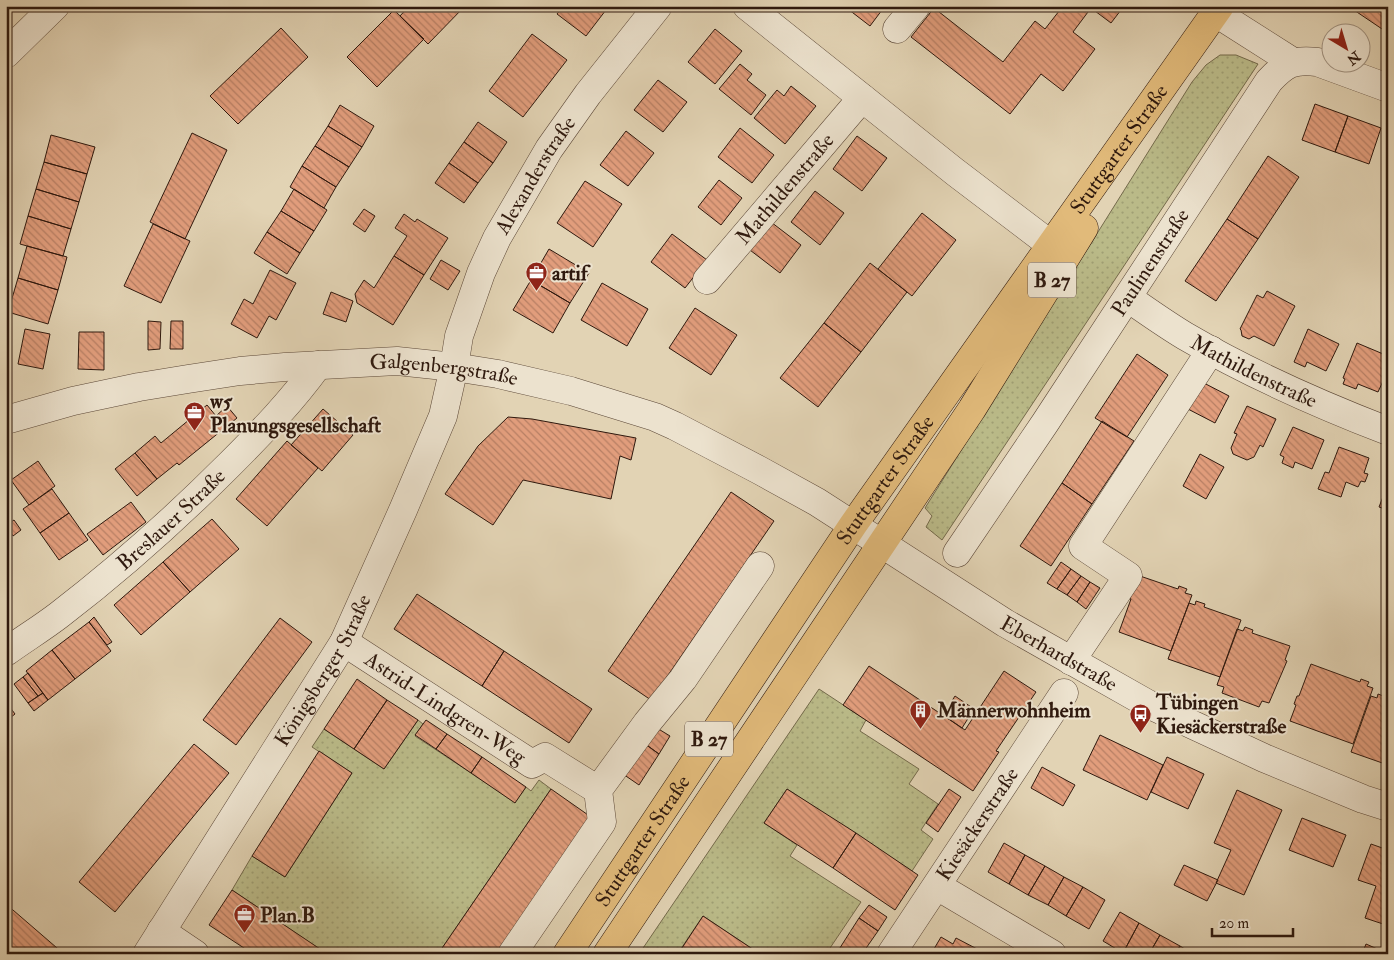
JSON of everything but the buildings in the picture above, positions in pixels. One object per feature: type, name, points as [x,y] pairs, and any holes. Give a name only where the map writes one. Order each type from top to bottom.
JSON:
[{"type":"main road","name":"Stuttgarter Straße","points":[[567,954],[853,525],[1218,9]]},
{"type":"main road","name":"Stuttgarter Straße","points":[[607,954],[972,409],[1218,9]]},
{"type":"street","points":[[6,54],[55,6]]},
{"type":"street","name":"Alexanderstraße","points":[[454,367],[459,336],[481,273],[497,238],[518,200],[549,149],[588,94],[658,6]]},
{"type":"street","points":[[747,6],[955,172],[1051,245]]},
{"type":"street","points":[[897,29],[916,6]]},
{"type":"street","points":[[1218,9],[1293,62],[1305,60],[1316,62],[1388,88]]},
{"type":"street","name":"Paulinenstraße","points":[[957,553],[1128,298],[1269,81],[1281,69],[1293,62]]},
{"type":"street","name":"Mathildenstraße","points":[[707,280],[862,98]]},
{"type":"street","name":"Mathildenstraße","points":[[1128,298],[1183,335],[1297,394],[1388,431]]},
{"type":"street","points":[[1071,661],[1128,576],[1083,546],[1211,350]]},
{"type":"street","name":"Galgenbergstraße","points":[[6,420],[73,401],[139,387],[240,371],[397,361],[454,367],[547,385],[655,417],[768,475],[817,502],[853,525]]},
{"type":"street","name":"Breslauer Straße","points":[[6,652],[59,614],[152,538],[204,491],[288,404],[318,365]]},
{"type":"street","name":"Königsberger Straße","points":[[147,954],[344,642],[443,416],[454,367]]},
{"type":"street","name":"Eberhardstraße","points":[[853,525],[1006,623],[1148,704],[1222,740],[1317,780],[1388,807]]},
{"type":"street","points":[[512,954],[602,822],[598,790],[647,722],[683,679],[760,566]]},
{"type":"street","name":"Astrid-Lindgren-Weg","points":[[344,642],[532,764],[545,757],[598,790]]},
{"type":"street","name":"Kiesäckerstraße","points":[[891,954],[1064,693]]},
{"type":"street","points":[[937,886],[1052,954]]},
{"type":"street","points":[[161,931],[194,954]]},
{"type":"green space","points":[[1220,55],[1236,55],[1258,64],[942,540],[926,527],[932,516],[925,508],[1192,82],[1206,65]]},
{"type":"green space","points":[[819,689],[866,720],[860,731],[919,769],[909,784],[938,804],[921,830],[933,839],[912,871],[787,789],[764,823],[797,845],[790,856],[861,902],[826,954],[760,954],[703,916],[680,950],[685,954],[639,954]]},
{"type":"green space","points":[[418,720],[423,724],[415,736],[515,802],[526,787],[531,791],[539,780],[551,789],[438,954],[327,954],[232,890],[252,856],[285,877],[352,773],[312,747],[324,729],[384,769]]},
{"type":"place","name":"artif","points":[[536,292]]},
{"type":"place","name":"w5 Planungsgesellschaft","points":[[194,432]]},
{"type":"place","name":"Männerwohnheim","points":[[921,729]]},
{"type":"place","name":"Tübingen Kiesäckerstraße","points":[[1140,733]]},
{"type":"place","name":"Plan.B","points":[[244,934]]}]
